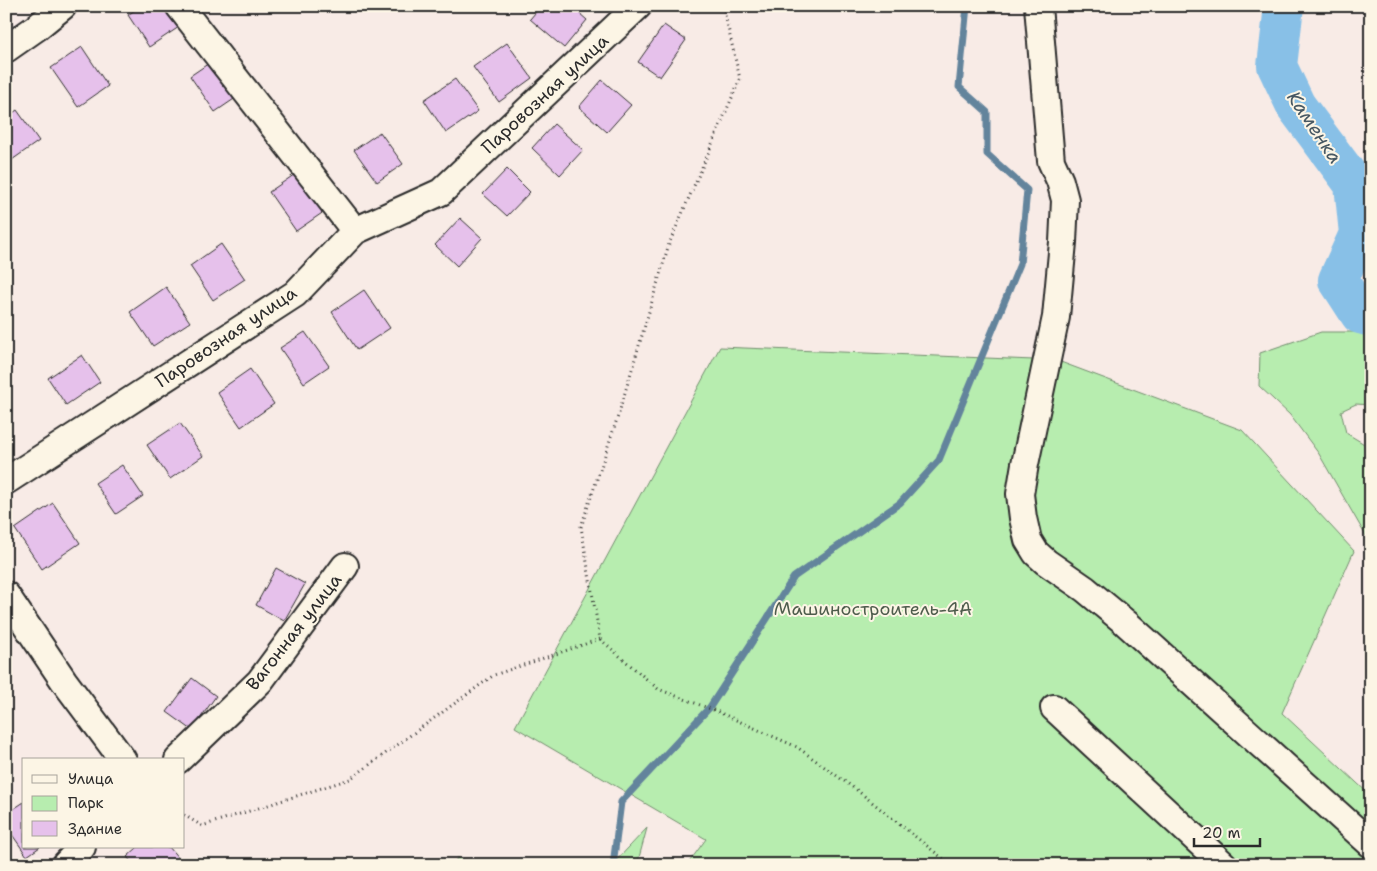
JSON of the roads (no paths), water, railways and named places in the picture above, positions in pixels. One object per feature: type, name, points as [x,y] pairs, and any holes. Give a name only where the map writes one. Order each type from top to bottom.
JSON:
[{"type":"street","points":[[6,49],[63,6]]},
{"type":"street","points":[[179,6],[355,231]]},
{"type":"street","name":"Паровозная улица","points":[[6,481],[296,294],[355,231],[441,192],[638,6]]},
{"type":"street","points":[[1038,6],[1051,161],[1060,181],[1065,200],[1056,317],[1020,494],[1028,540],[1036,553],[1046,562],[1084,589],[1126,623],[1371,844]]},
{"type":"street","name":"Вагонная улица","points":[[180,758],[260,682],[345,566]]},
{"type":"street","points":[[6,596],[64,681],[122,758]]},
{"type":"street","points":[[1054,708],[1224,865]]},
{"type":"street","points":[[64,865],[81,848]]},
{"type":"waterway","points":[[613,865],[621,802],[710,707],[794,577],[900,503],[939,460],[1020,264],[1027,190],[987,154],[987,112],[959,87],[967,6]]},
{"type":"waterway","name":"Каменка","points":[[1284,6],[1277,66],[1296,106],[1354,184],[1359,234],[1338,280],[1360,314],[1371,317]]},
{"type":"park label","name":"Машиностроитель-4А","points":[[873,609]]}]
